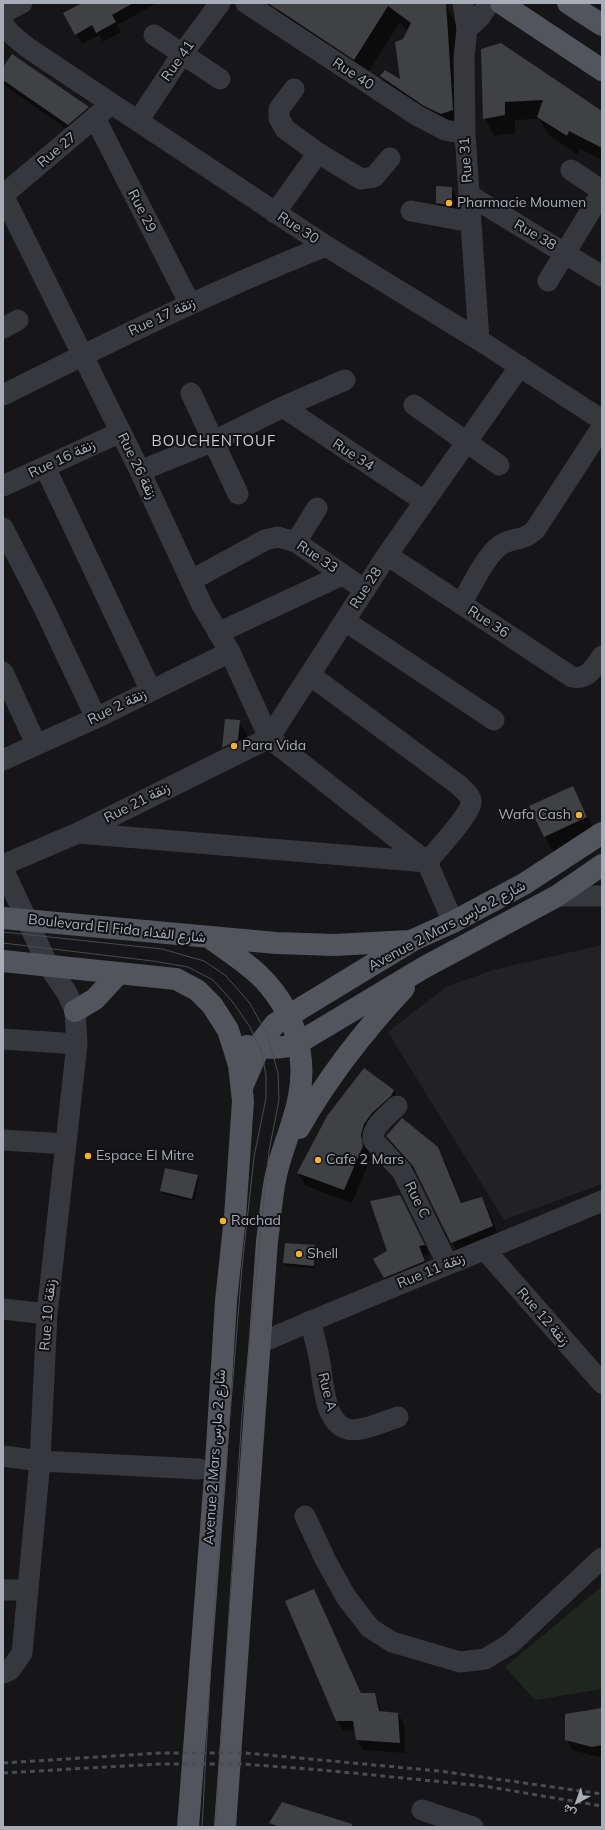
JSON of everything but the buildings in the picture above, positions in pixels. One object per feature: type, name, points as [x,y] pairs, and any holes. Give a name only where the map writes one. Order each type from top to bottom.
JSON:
[{"type":"main road","points":[[501,3],[602,70]]},
{"type":"main road","points":[[568,3],[602,25]]},
{"type":"main road","name":"Avenue 2 Mars شارع 2 مارس","points":[[188,1827],[216,1463],[226,1301],[242,1122],[242,1088],[259,1048],[275,1024],[413,940],[453,922],[524,884],[602,833]]},
{"type":"main road","name":"Avenue 2 Mars شارع 2 مارس","points":[[232,1041],[243,1045],[272,1049],[286,1048],[298,1043],[423,968],[557,896],[602,865]]},
{"type":"main road","name":"Boulevard El Fida شارع الفداء","points":[[3,918],[210,938],[259,975],[290,1016],[298,1043],[302,1071],[300,1096],[282,1158]]},
{"type":"main road","points":[[210,938],[276,943],[334,945],[413,940]]},
{"type":"main road","points":[[3,961],[176,980],[197,990],[212,1004],[228,1030],[239,1065],[242,1088]]},
{"type":"main road","points":[[225,1827],[269,1225],[275,1179],[282,1158],[317,1097],[372,1022],[423,968]]},
{"type":"main road","points":[[75,1011],[95,998],[120,973]]},
{"type":"street","points":[[3,13],[22,3]]},
{"type":"street","name":"Rue 41","points":[[138,121],[183,53],[220,3]]},
{"type":"street","name":"Rue 40","points":[[246,3],[418,116],[445,130],[465,134]]},
{"type":"street","name":"Rue 31","points":[[463,3],[467,29],[464,57],[465,134],[479,340]]},
{"type":"street","points":[[467,29],[480,18],[489,3]]},
{"type":"street","name":"Rue 30","points":[[3,24],[10,33],[28,48],[110,104],[326,246],[479,340],[602,420]]},
{"type":"street","points":[[154,35],[220,79]]},
{"type":"street","points":[[294,89],[279,109],[279,118],[285,129],[318,153],[361,179],[374,177],[390,158]]},
{"type":"street","name":"Rue 27","points":[[3,195],[110,104]]},
{"type":"street","name":"Rue 29","points":[[95,118],[190,304]]},
{"type":"street","points":[[276,213],[318,153]]},
{"type":"street","points":[[548,281],[564,252],[602,191],[571,170]]},
{"type":"street","name":"Rue 26 زنقة","points":[[3,195],[140,471],[192,580],[202,605],[230,652],[269,738]]},
{"type":"street","name":"Rue 38","points":[[469,195],[602,276]]},
{"type":"street","points":[[411,211],[471,222]]},
{"type":"street","name":"Rue 17 زنقة","points":[[4,393],[190,304],[256,274],[326,246]]},
{"type":"street","name":"Rue 28","points":[[269,738],[387,555],[466,440],[520,366]]},
{"type":"street","points":[[140,471],[214,441],[283,407],[345,380]]},
{"type":"street","points":[[191,393],[238,494]]},
{"type":"street","points":[[414,405],[466,440],[499,465]]},
{"type":"street","name":"Rue 34","points":[[283,407],[424,501]]},
{"type":"street","points":[[461,604],[489,558],[498,548],[505,543],[521,540],[535,530],[602,427]]},
{"type":"street","name":"Rue 16 زنقة","points":[[3,486],[121,432]]},
{"type":"street","points":[[45,467],[151,691]]},
{"type":"street","points":[[296,542],[317,508]]},
{"type":"street","points":[[3,528],[44,608],[96,718]]},
{"type":"street","name":"Rue 33","points":[[192,580],[265,540],[278,537],[296,542],[365,590]]},
{"type":"street","name":"Rue 36","points":[[387,555],[572,677],[580,678],[597,663]]},
{"type":"street","points":[[218,634],[342,575]]},
{"type":"street","points":[[344,621],[494,720]]},
{"type":"street","name":"Rue 2 زنقة","points":[[3,760],[96,718],[230,652]]},
{"type":"street","points":[[3,672],[36,744]]},
{"type":"street","points":[[310,675],[460,786],[469,796],[471,804],[466,816],[427,862]]},
{"type":"street","points":[[269,738],[427,862],[453,922]]},
{"type":"street","name":"Rue 21 زنقة","points":[[3,865],[78,833],[269,738]]},
{"type":"street","points":[[78,833],[427,862]]},
{"type":"street","name":"Rue 10 زنقة","points":[[3,869],[48,965],[67,993],[75,1011],[77,1044],[47,1314],[40,1461],[26,1590],[22,1653],[6,1672]]},
{"type":"street","points":[[557,896],[602,896]]},
{"type":"street","points":[[3,1039],[77,1044]]},
{"type":"street","name":"Rue C","points":[[397,1106],[377,1127],[372,1136],[373,1140],[402,1171],[447,1263]]},
{"type":"street","points":[[3,1140],[66,1144]]},
{"type":"street","name":"Rue 11 زنقة","points":[[260,1343],[447,1263],[485,1250],[602,1201]]},
{"type":"street","name":"Rue 12 زنقة","points":[[485,1250],[602,1383]]},
{"type":"street","points":[[3,1309],[47,1314]]},
{"type":"street","name":"Rue A","points":[[310,1321],[319,1356],[325,1395],[330,1411],[336,1421],[347,1429],[361,1429],[398,1417]]},
{"type":"street","points":[[3,1456],[40,1461],[199,1469]]},
{"type":"street","points":[[305,1516],[325,1559],[346,1597],[370,1628],[392,1642],[460,1662],[485,1659],[510,1644],[602,1558]]},
{"type":"street","points":[[3,1590],[26,1590]]},
{"type":"street","points":[[422,1810],[473,1827]]},
{"type":"shaded area","points":[[602,945],[602,1184],[504,1220],[388,1032],[446,987],[493,970]]},
{"type":"shaded area","points":[[602,1586],[602,1689],[535,1700],[505,1667]]},
{"type":"tram line","points":[[3,932],[162,949],[204,961],[225,975],[249,1002],[267,1034],[278,1073],[279,1100],[269,1151],[242,1415],[215,1827]]},
{"type":"tram line","points":[[3,943],[153,961],[188,967],[213,980],[232,1001],[250,1027],[262,1053],[266,1076],[266,1098],[254,1157],[242,1267],[213,1625],[202,1827]]},
{"type":"railway","points":[[3,1763],[160,1753],[246,1753],[439,1771],[602,1794]]},
{"type":"railway","points":[[3,1773],[159,1764],[243,1764],[322,1770],[484,1786],[602,1806]]},
{"type":"place","name":"Pharmacie Moumen","points":[[449,203]]},
{"type":"place","name":"Para Vida","points":[[234,746]]},
{"type":"place","name":"Wafa Cash","points":[[579,815]]},
{"type":"place","name":"Espace El Mitre","points":[[88,1156]]},
{"type":"place","name":"Cafe 2 Mars","points":[[318,1160]]},
{"type":"place","name":"Rachad","points":[[223,1221]]},
{"type":"place","name":"Shell","points":[[299,1254]]},
{"type":"district","name":"BOUCHENTOUF","points":[[214,441]]}]
